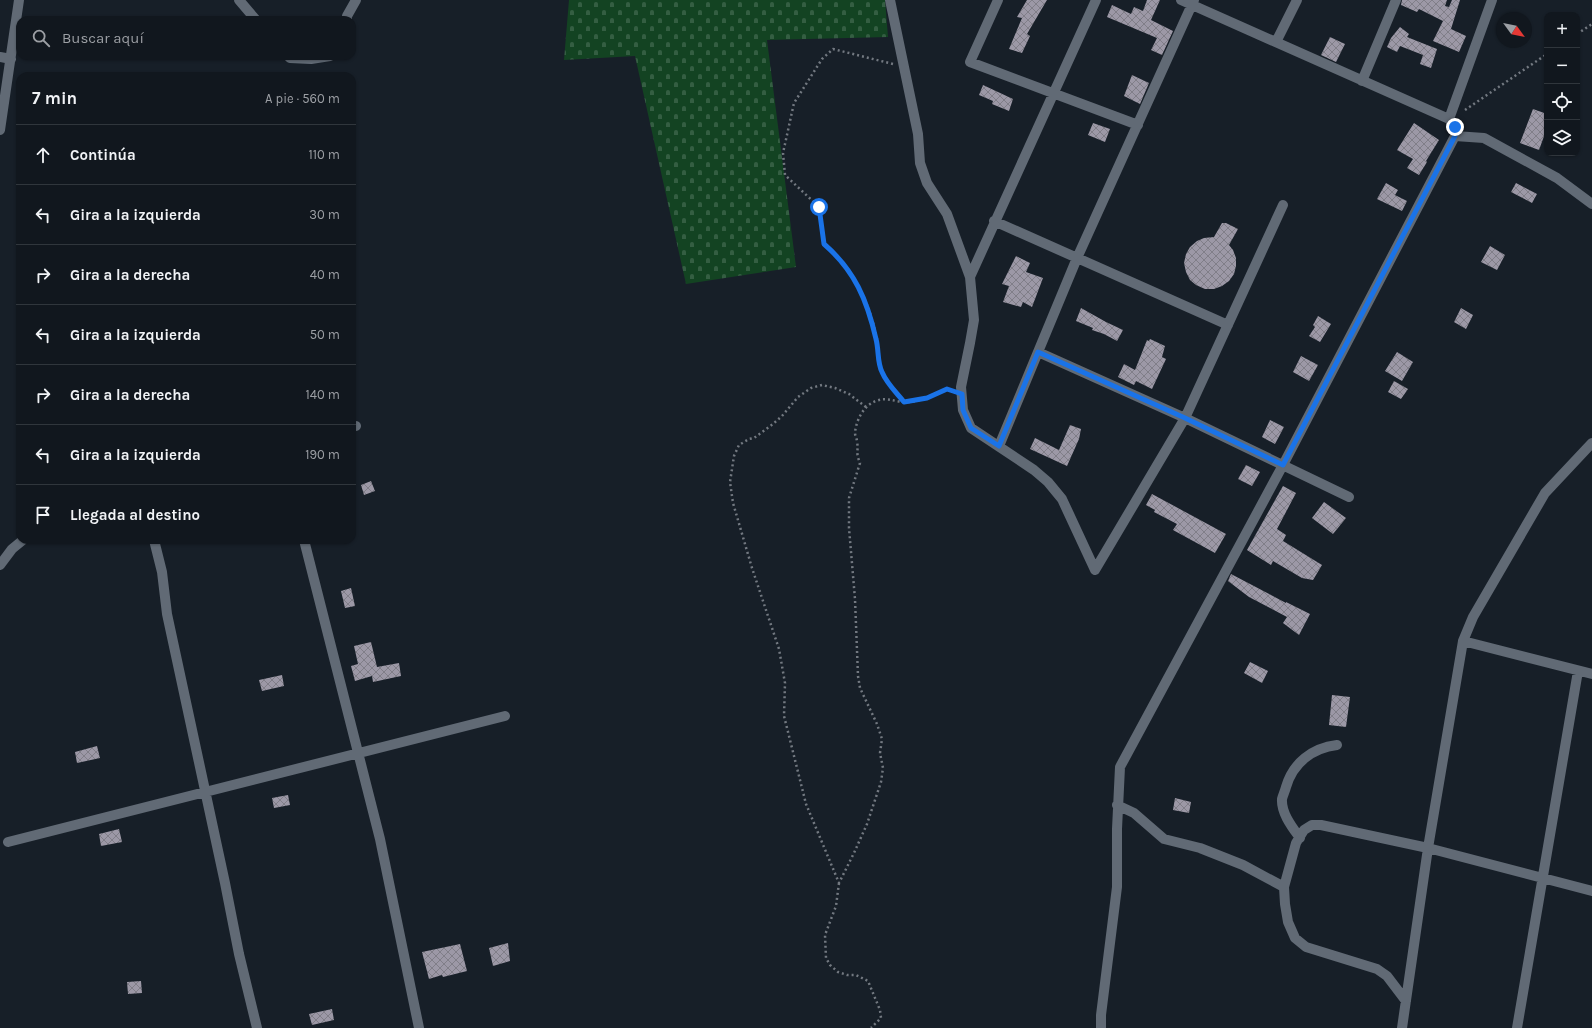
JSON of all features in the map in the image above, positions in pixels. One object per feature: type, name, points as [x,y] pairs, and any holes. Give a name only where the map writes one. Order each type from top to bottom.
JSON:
[{"type":"street","points":[[17,16],[19,0]]},
{"type":"street","points":[[239,0],[253,16]]},
{"type":"street","points":[[347,16],[356,0]]},
{"type":"street","points":[[890,0],[918,134],[920,163],[927,183],[946,214],[970,277],[974,320],[961,387],[963,410],[971,428],[1034,470],[1048,482],[1062,499],[1095,570],[1185,418],[1283,205]]},
{"type":"street","points":[[998,0],[970,62],[1138,125]]},
{"type":"street","points":[[970,277],[994,221],[1096,0]]},
{"type":"street","points":[[1101,1028],[1101,1015],[1117,887],[1117,805],[1120,767],[1283,465],[1455,136],[1455,127],[1449,120],[1276,42],[1193,2],[1181,0]]},
{"type":"street","points":[[1276,42],[1297,0]]},
{"type":"street","points":[[1362,81],[1396,0]]},
{"type":"street","points":[[1449,120],[1492,0]]},
{"type":"street","points":[[999,446],[1077,258],[1193,2]]},
{"type":"street","points":[[0,130],[16,22]]},
{"type":"street","points":[[0,57],[11,59]]},
{"type":"street","points":[[1455,136],[1484,138],[1557,178],[1592,204]]},
{"type":"street","points":[[994,221],[1228,325]]},
{"type":"street","points":[[1038,352],[1185,418],[1349,497]]},
{"type":"street","points":[[1402,1028],[1428,848],[1463,641],[1472,617],[1545,493],[1591,448]]},
{"type":"street","points":[[0,565],[12,549],[18,544]]},
{"type":"street","points":[[155,544],[162,572],[169,622],[239,954],[257,1028]]},
{"type":"street","points":[[305,544],[380,838],[419,1028]]},
{"type":"street","points":[[1463,641],[1592,674]]},
{"type":"street","points":[[1516,1028],[1578,671]]},
{"type":"street","points":[[8,842],[505,716]]},
{"type":"street","points":[[1300,838],[1287,819],[1282,800],[1289,776],[1304,757],[1326,746],[1337,745]]},
{"type":"street","points":[[1117,805],[1134,813],[1164,839],[1200,848],[1243,866],[1284,887]]},
{"type":"street","points":[[1406,1001],[1388,976],[1377,969],[1306,947],[1295,938],[1288,922],[1284,887],[1296,843],[1304,830],[1312,825],[1321,825],[1428,848],[1592,891]]},
{"type":"path","points":[[1580,32],[1592,24]]},
{"type":"path","points":[[904,402],[887,382],[881,371],[877,342],[865,299],[853,276],[836,255],[824,244],[819,207],[785,175],[783,153],[794,103],[822,59],[833,49],[852,55],[885,62],[905,69]]},
{"type":"path","points":[[1449,120],[1544,56]]},
{"type":"path","points":[[839,883],[806,804],[784,716],[785,683],[779,649],[752,568],[733,503],[730,482],[734,456],[739,445],[749,439],[754,438],[773,424],[798,397],[811,388],[822,386],[835,388],[849,394],[866,407]]},
{"type":"path","points":[[871,1028],[881,1018],[880,1010],[868,981],[856,975],[838,972],[830,965],[826,958],[825,935],[836,906],[839,883],[867,824],[881,782],[882,768],[880,753],[882,739],[877,724],[860,688],[858,676],[855,592],[849,528],[849,498],[860,462],[857,454],[857,442],[854,434],[858,420],[868,404],[884,398],[904,402],[927,398],[947,389],[962,394]]},
{"type":"green space","points":[[569,0],[885,0],[888,37],[767,40],[796,267],[686,284],[635,56],[564,60]]},
{"type":"building","points":[[1027,0],[1047,0],[1027,34],[1030,36],[1022,53],[1009,49],[1022,18],[1017,17]]},
{"type":"building","points":[[1147,0],[1160,0],[1151,20],[1173,31],[1162,55],[1151,50],[1157,38],[1107,17],[1112,5],[1131,14],[1134,7],[1143,11]]},
{"type":"building","points":[[1402,0],[1447,0],[1445,6],[1449,7],[1452,0],[1460,0],[1451,29],[1466,36],[1459,52],[1433,41],[1443,21],[1419,9],[1417,12],[1401,5]]},
{"type":"building","points":[[1400,27],[1409,34],[1407,37],[1437,49],[1431,68],[1420,64],[1423,55],[1400,46],[1397,52],[1387,47],[1391,38]]},
{"type":"building","points":[[1330,37],[1345,44],[1336,62],[1321,55]]},
{"type":"building","points":[[1132,75],[1149,83],[1140,104],[1124,96]]},
{"type":"building","points":[[983,85],[1013,99],[1009,111],[992,104],[993,101],[979,95]]},
{"type":"building","points":[[1533,109],[1544,113],[1544,136],[1539,150],[1520,143]]},
{"type":"building","points":[[1093,123],[1110,129],[1105,142],[1088,135]]},
{"type":"building","points":[[1414,123],[1439,140],[1419,175],[1407,168],[1413,159],[1397,150]]},
{"type":"building","points":[[1386,183],[1398,190],[1395,195],[1407,201],[1402,211],[1377,199]]},
{"type":"building","points":[[1516,183],[1537,194],[1532,203],[1511,192]]},
{"type":"building","points":[[1222,223],[1226,223],[1238,229],[1229,245],[1236,258],[1234,274],[1229,281],[1222,286],[1214,289],[1205,289],[1196,285],[1190,280],[1184,263],[1186,254],[1190,247],[1197,241],[1204,238],[1214,237]]},
{"type":"building","points":[[1490,246],[1505,255],[1497,270],[1481,262]]},
{"type":"building","points":[[1016,256],[1030,263],[1026,272],[1043,278],[1032,307],[1023,302],[1021,307],[1003,302],[1009,286],[1002,284]]},
{"type":"building","points":[[1081,308],[1123,330],[1117,341],[1076,321]]},
{"type":"building","points":[[1461,308],[1473,315],[1466,329],[1454,322]]},
{"type":"building","points":[[1318,316],[1331,324],[1320,342],[1309,336],[1315,327],[1313,325]]},
{"type":"building","points":[[1150,339],[1165,346],[1162,357],[1166,359],[1152,389],[1136,381],[1134,385],[1118,377],[1124,364],[1135,370],[1147,340],[1149,341]]},
{"type":"building","points":[[1397,352],[1413,362],[1402,381],[1385,371]]},
{"type":"building","points":[[1301,356],[1318,365],[1309,381],[1293,372]]},
{"type":"building","points":[[1394,381],[1408,389],[1401,399],[1388,392]]},
{"type":"building","points":[[1270,420],[1284,427],[1275,444],[1262,437]]},
{"type":"building","points":[[1070,425],[1081,429],[1079,439],[1067,466],[1030,449],[1035,438],[1059,450]]},
{"type":"building","points":[[1246,465],[1260,472],[1252,486],[1238,479]]},
{"type":"building","points":[[371,481],[375,491],[364,495],[361,485]]},
{"type":"building","points":[[1283,486],[1296,493],[1277,529],[1286,535],[1283,541],[1322,565],[1313,580],[1302,578],[1273,561],[1271,565],[1247,550]]},
{"type":"building","points":[[1152,494],[1226,534],[1215,553],[1173,530],[1177,524],[1154,512],[1155,510],[1146,505]]},
{"type":"building","points":[[1324,502],[1346,518],[1333,534],[1312,518]]},
{"type":"building","points":[[1231,574],[1310,614],[1299,635],[1283,623],[1287,617],[1249,597],[1228,581]]},
{"type":"building","points":[[351,588],[355,606],[345,608],[341,591]]},
{"type":"building","points":[[371,642],[377,667],[399,663],[401,676],[373,682],[372,676],[355,681],[351,666],[358,664],[354,646]]},
{"type":"building","points":[[1250,662],[1268,671],[1262,683],[1244,673]]},
{"type":"building","points":[[282,675],[284,686],[262,691],[259,680]]},
{"type":"building","points":[[1332,695],[1350,697],[1346,727],[1329,725]]},
{"type":"building","points":[[97,746],[100,758],[77,763],[75,752]]},
{"type":"building","points":[[288,795],[290,805],[274,808],[272,798]]},
{"type":"building","points":[[1175,798],[1191,802],[1189,813],[1173,810]]},
{"type":"building","points":[[119,829],[122,842],[101,846],[99,834]]},
{"type":"building","points":[[508,943],[510,961],[493,966],[489,948]]},
{"type":"building","points":[[460,944],[467,971],[443,977],[442,975],[429,979],[422,952]]},
{"type":"building","points":[[141,981],[142,993],[128,994],[127,982]]},
{"type":"building","points":[[332,1009],[334,1020],[312,1025],[309,1014]]},
{"type":"route","points":[[819,207],[824,244],[836,255],[853,276],[865,299],[877,342],[881,371],[887,382],[904,402],[927,398],[947,389],[962,394],[963,410],[971,428],[999,446],[1038,352],[1185,418],[1283,465],[1455,136],[1455,127]]}]
